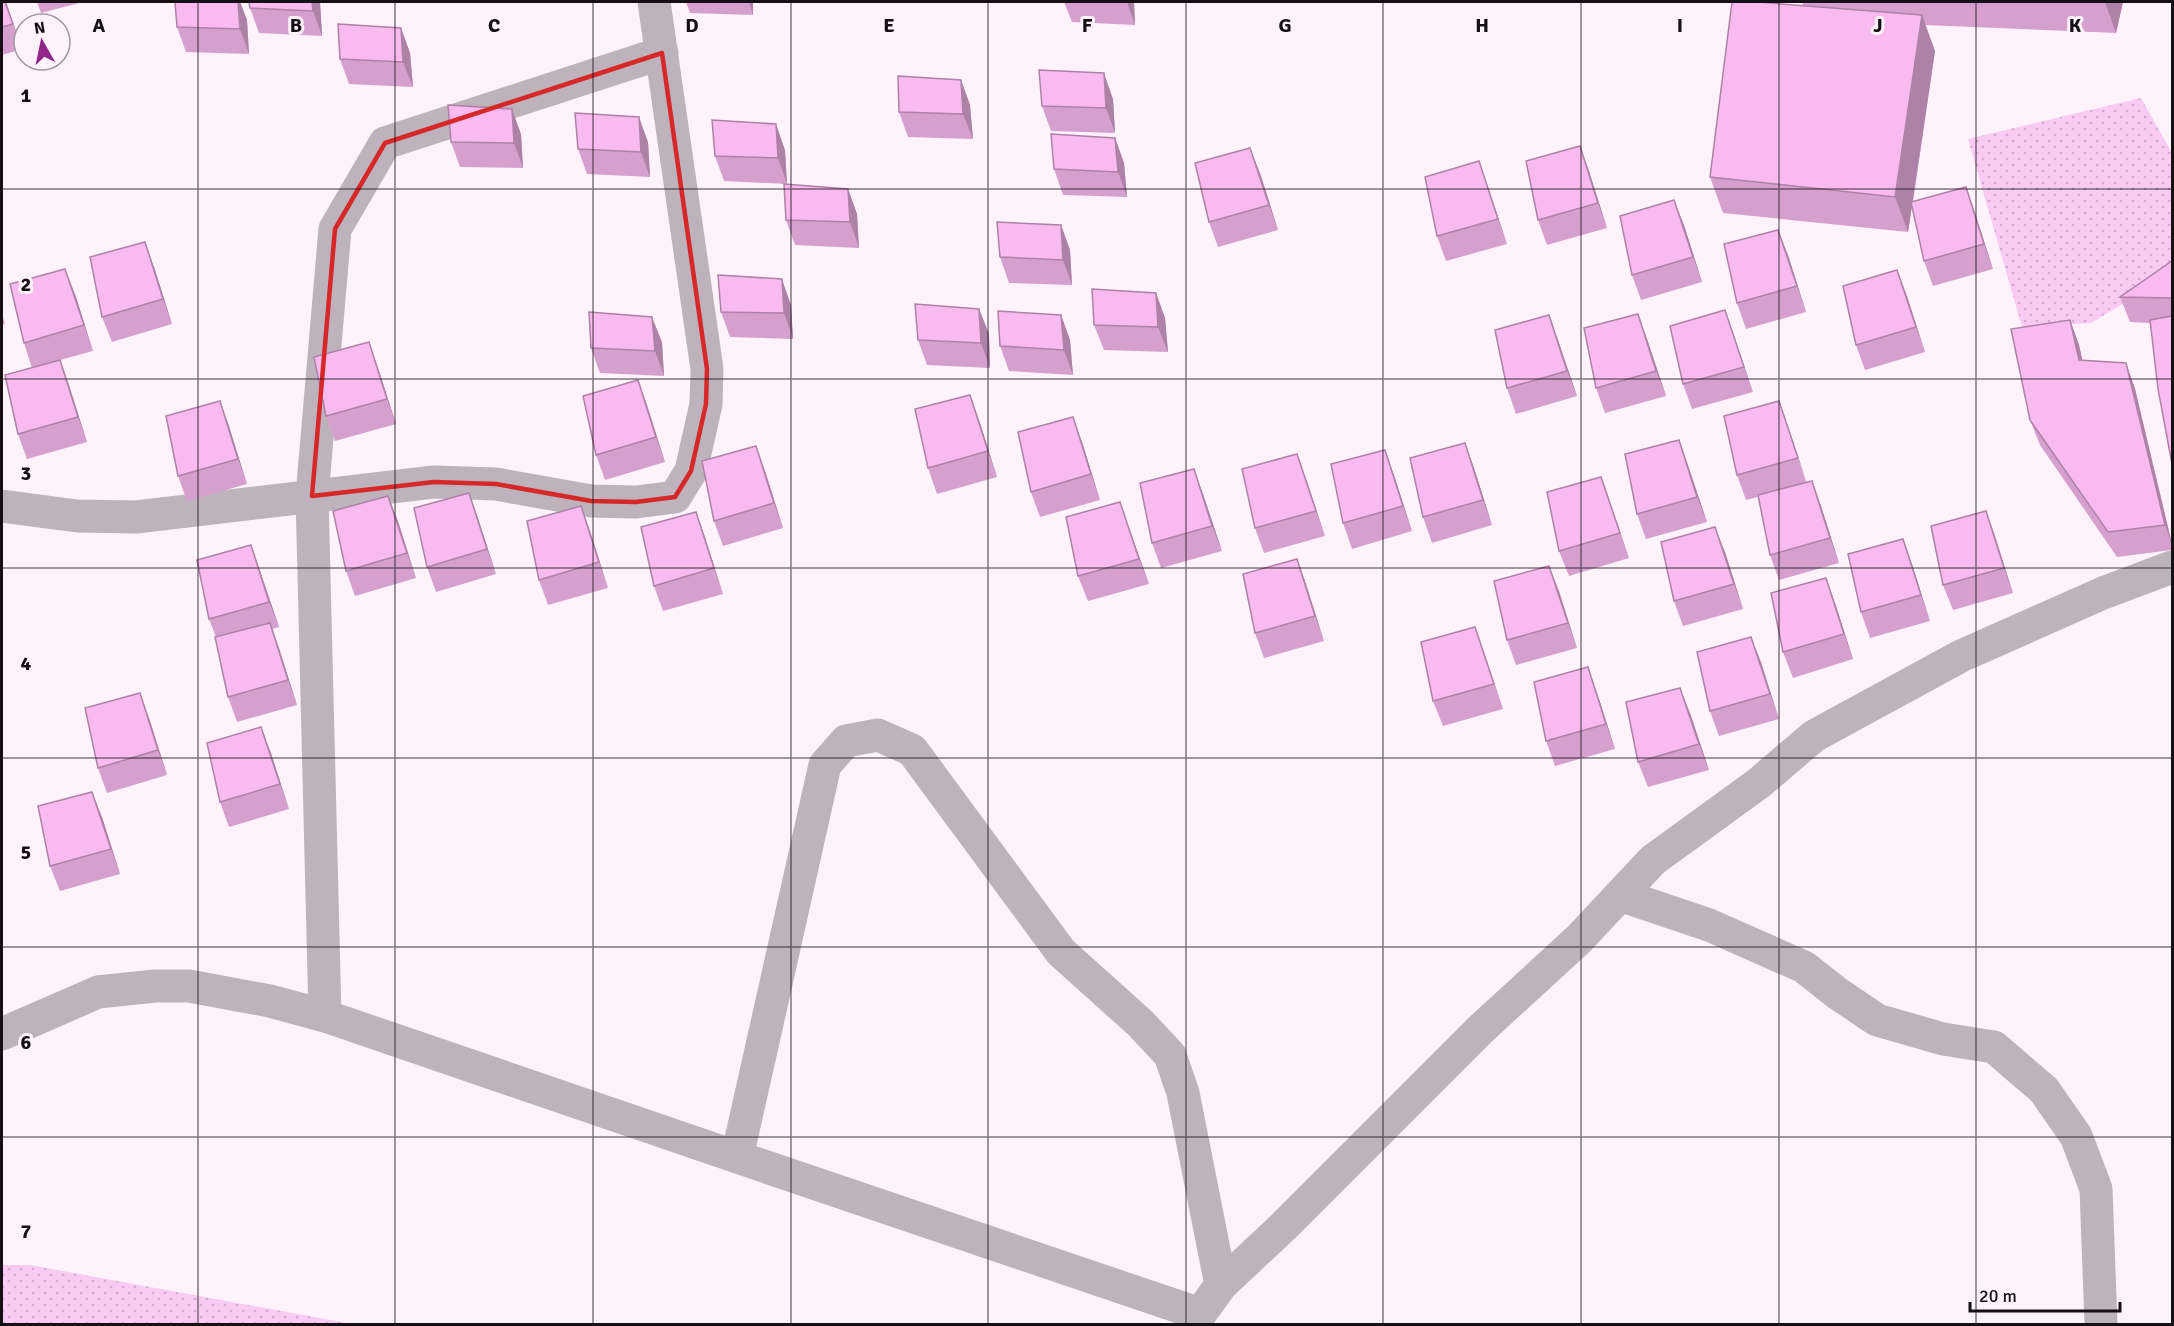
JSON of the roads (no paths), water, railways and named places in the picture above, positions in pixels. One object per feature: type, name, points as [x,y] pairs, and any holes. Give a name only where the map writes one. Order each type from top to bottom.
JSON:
[{"type":"street","points":[[2,506],[77,516],[135,517],[434,482],[496,484],[591,501],[636,502],[675,497],[691,471],[706,404],[707,369],[654,2]]},
{"type":"street","points":[[325,1016],[312,496],[335,229],[385,143],[662,53]]},
{"type":"street","points":[[2,1034],[98,992],[155,986],[189,986],[270,1001],[325,1016],[1198,1319],[1221,1284],[1284,1226],[1481,1029],[1580,939],[1653,860],[1759,783],[1814,736],[1961,656],[2103,593],[2172,567]]},
{"type":"street","points":[[736,1157],[825,765],[846,741],[878,735],[912,750],[1061,952],[1140,1023],[1170,1055],[1183,1093],[1221,1284]]},
{"type":"street","points":[[1620,895],[1709,926],[1804,967],[1877,1020],[1943,1038],[1994,1047],[2044,1090],[2076,1136],[2096,1189],[2101,1324]]}]
